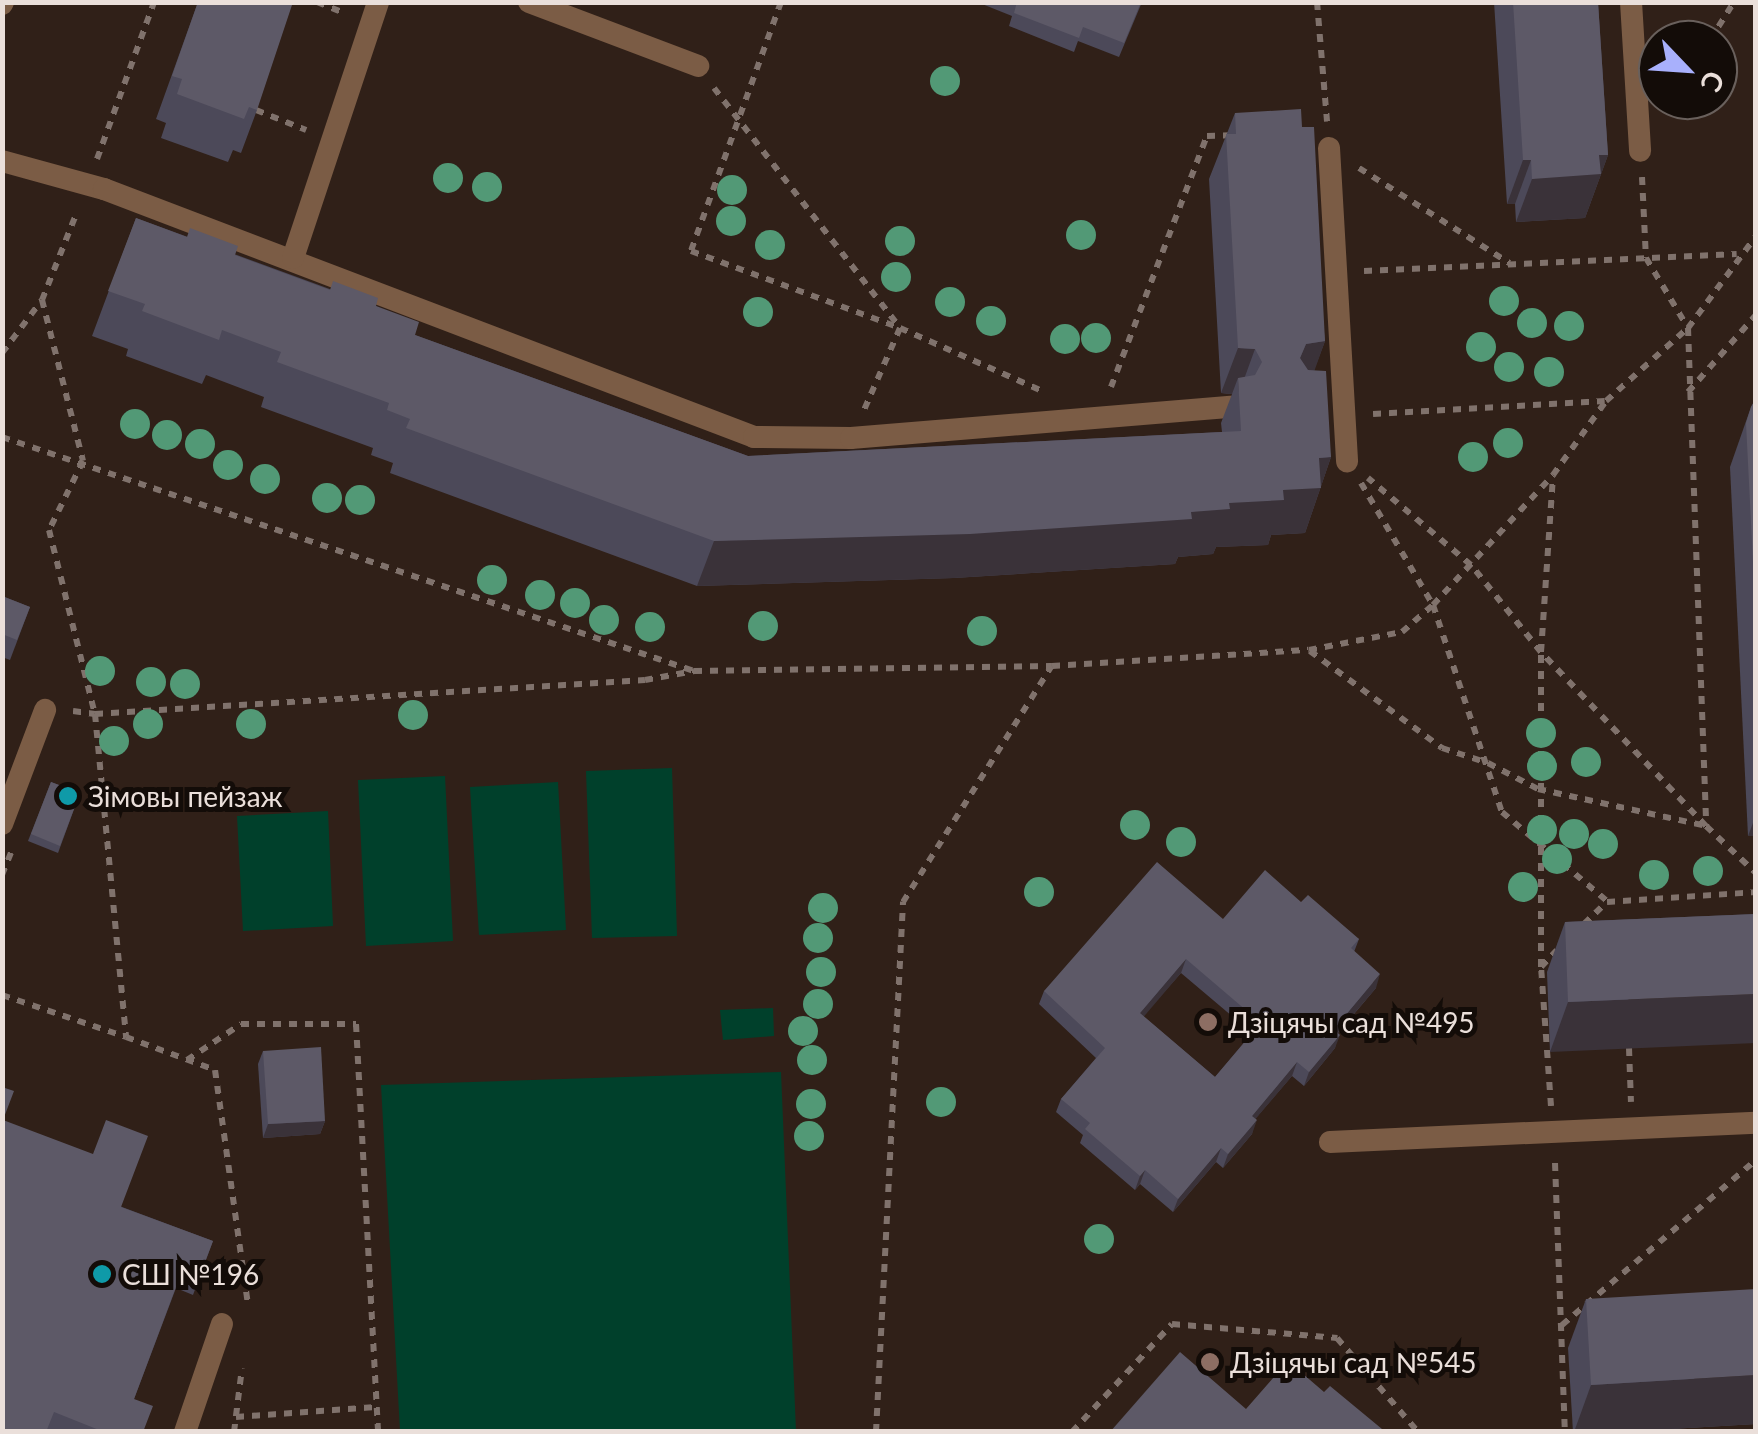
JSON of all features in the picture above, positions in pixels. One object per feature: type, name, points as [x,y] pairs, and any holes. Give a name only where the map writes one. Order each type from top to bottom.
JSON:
[{"type":"lane","points":[[293,258],[378,2]]},
{"type":"lane","points":[[529,2],[698,66]]},
{"type":"lane","points":[[1631,2],[1640,151]]},
{"type":"lane","points":[[1329,148],[1347,460]]},
{"type":"lane","points":[[2,161],[88,184],[293,258],[754,437],[851,438],[1231,407]]},
{"type":"lane","points":[[1313,400],[1344,407]]},
{"type":"lane","points":[[9,832],[54,710]]},
{"type":"lane","points":[[1330,1142],[1756,1123]]},
{"type":"lane","points":[[185,1432],[222,1324]]},
{"type":"path","points":[[2,353],[42,300],[154,2]]},
{"type":"path","points":[[782,2],[692,251],[900,328],[1046,393]]},
{"type":"path","points":[[1317,2],[1329,148],[1510,264]]},
{"type":"path","points":[[698,66],[900,328]]},
{"type":"path","points":[[256,110],[332,140]]},
{"type":"path","points":[[1100,417],[1207,136],[1242,134]]},
{"type":"path","points":[[1640,151],[1646,258],[1688,328],[1687,393],[1706,826]]},
{"type":"path","points":[[54,710],[96,714],[646,680],[694,671],[1052,666],[1309,650],[1402,632],[1472,565],[1553,475],[1606,401],[1688,328],[1738,254],[1756,236]]},
{"type":"path","points":[[1336,272],[1738,254]]},
{"type":"path","points":[[42,300],[82,461],[49,530],[96,714],[126,1037]]},
{"type":"path","points":[[1687,393],[1756,315]]},
{"type":"path","points":[[851,438],[900,328]]},
{"type":"path","points":[[1344,407],[1606,401]]},
{"type":"path","points":[[2,437],[694,671]]},
{"type":"path","points":[[1347,460],[1472,565],[1541,652],[1756,874]]},
{"type":"path","points":[[1347,460],[1433,604],[1502,812],[1607,902]]},
{"type":"path","points":[[1553,475],[1541,652],[1538,789],[1542,847],[1541,967],[1554,1132],[1565,1432]]},
{"type":"path","points":[[1309,650],[1442,748],[1488,763],[1538,789],[1706,826]]},
{"type":"path","points":[[876,1432],[904,902],[1052,666]]},
{"type":"path","points":[[2,876],[9,832]]},
{"type":"path","points":[[1580,928],[1607,902],[1756,892]]},
{"type":"path","points":[[1541,967],[1567,941]]},
{"type":"path","points":[[2,995],[215,1070],[249,1313]]},
{"type":"path","points":[[187,1060],[240,1024],[356,1024],[378,1432]]},
{"type":"path","points":[[1629,1048],[1632,1129]]},
{"type":"path","points":[[1561,1326],[1756,1160]]},
{"type":"path","points":[[1072,1432],[1172,1324],[1337,1338],[1418,1432]]},
{"type":"path","points":[[234,1432],[242,1365]]},
{"type":"path","points":[[236,1418],[376,1408]]},
{"type":"green space","points":[[672,768],[677,936],[592,938],[586,771]]},
{"type":"green space","points":[[445,776],[453,941],[366,946],[358,780]]},
{"type":"green space","points":[[558,782],[566,930],[479,935],[470,787]]},
{"type":"green space","points":[[328,811],[333,926],[243,931],[237,816]]},
{"type":"green space","points":[[773,1008],[774,1036],[723,1040],[720,1010]]},
{"type":"green space","points":[[781,1072],[796,1431],[400,1431],[381,1085]]},
{"type":"building","points":[[198,2],[293,2],[257,110],[249,107],[244,119],[177,94],[182,79],[172,76]]},
{"type":"building","points":[[1017,2],[1141,2],[1124,43],[1083,27],[1079,38],[1014,13]]},
{"type":"building","points":[[1513,2],[1598,2],[1608,155],[1599,155],[1601,174],[1532,179],[1531,160],[1523,160]]},
{"type":"building","points":[[1301,109],[1302,127],[1314,127],[1325,341],[1306,344],[1300,358],[1308,370],[1326,371],[1331,457],[1319,458],[1321,488],[1283,490],[1284,500],[1229,503],[1230,509],[1191,512],[1192,519],[970,534],[714,541],[406,428],[410,419],[387,410],[389,403],[277,362],[281,352],[222,330],[219,340],[142,311],[145,304],[108,291],[136,218],[187,237],[190,228],[238,246],[235,255],[330,290],[333,281],[378,298],[376,306],[419,322],[415,335],[748,456],[1241,431],[1238,378],[1255,375],[1262,362],[1255,349],[1238,348],[1226,134],[1236,134],[1235,113]]},
{"type":"building","points":[[1756,398],[1756,622],[1746,423]]},
{"type":"building","points":[[2,596],[30,607],[17,640],[2,634]]},
{"type":"building","points":[[51,782],[80,793],[60,846],[31,834]]},
{"type":"building","points":[[1157,862],[1223,919],[1265,870],[1301,902],[1308,895],[1359,939],[1351,948],[1380,974],[1334,1029],[1340,1035],[1309,1072],[1297,1062],[1252,1116],[1257,1120],[1228,1154],[1221,1148],[1178,1199],[1145,1170],[1140,1176],[1085,1129],[1090,1123],[1061,1099],[1105,1048],[1044,991]],"holes":[[[1186,959],[1261,1023],[1215,1077],[1140,1013]]]},
{"type":"building","points":[[1756,914],[1756,994],[1568,1002],[1565,922]]},
{"type":"building","points":[[321,1047],[325,1121],[268,1124],[263,1051]]},
{"type":"building","name":"СШ №196","points":[[2,1087],[14,1091],[3,1120],[93,1154],[106,1120],[148,1136],[121,1207],[213,1241],[200,1275],[183,1268],[134,1399],[153,1406],[143,1432],[104,1432],[54,1412],[46,1432],[2,1432]]},
{"type":"building","points":[[1756,1289],[1756,1375],[1591,1385],[1586,1299]]},
{"type":"building","points":[[1180,1352],[1246,1409],[1288,1361],[1324,1392],[1330,1386],[1382,1429],[1110,1432]]},
{"type":"place","name":"Зімовы пейзаж","points":[[68,796]]},
{"type":"place","name":"Дзіцячы сад №495","points":[[1208,1022]]},
{"type":"place","name":"СШ №196","points":[[102,1274]]},
{"type":"place","name":"Дзіцячы сад №545","points":[[1210,1362]]}]
